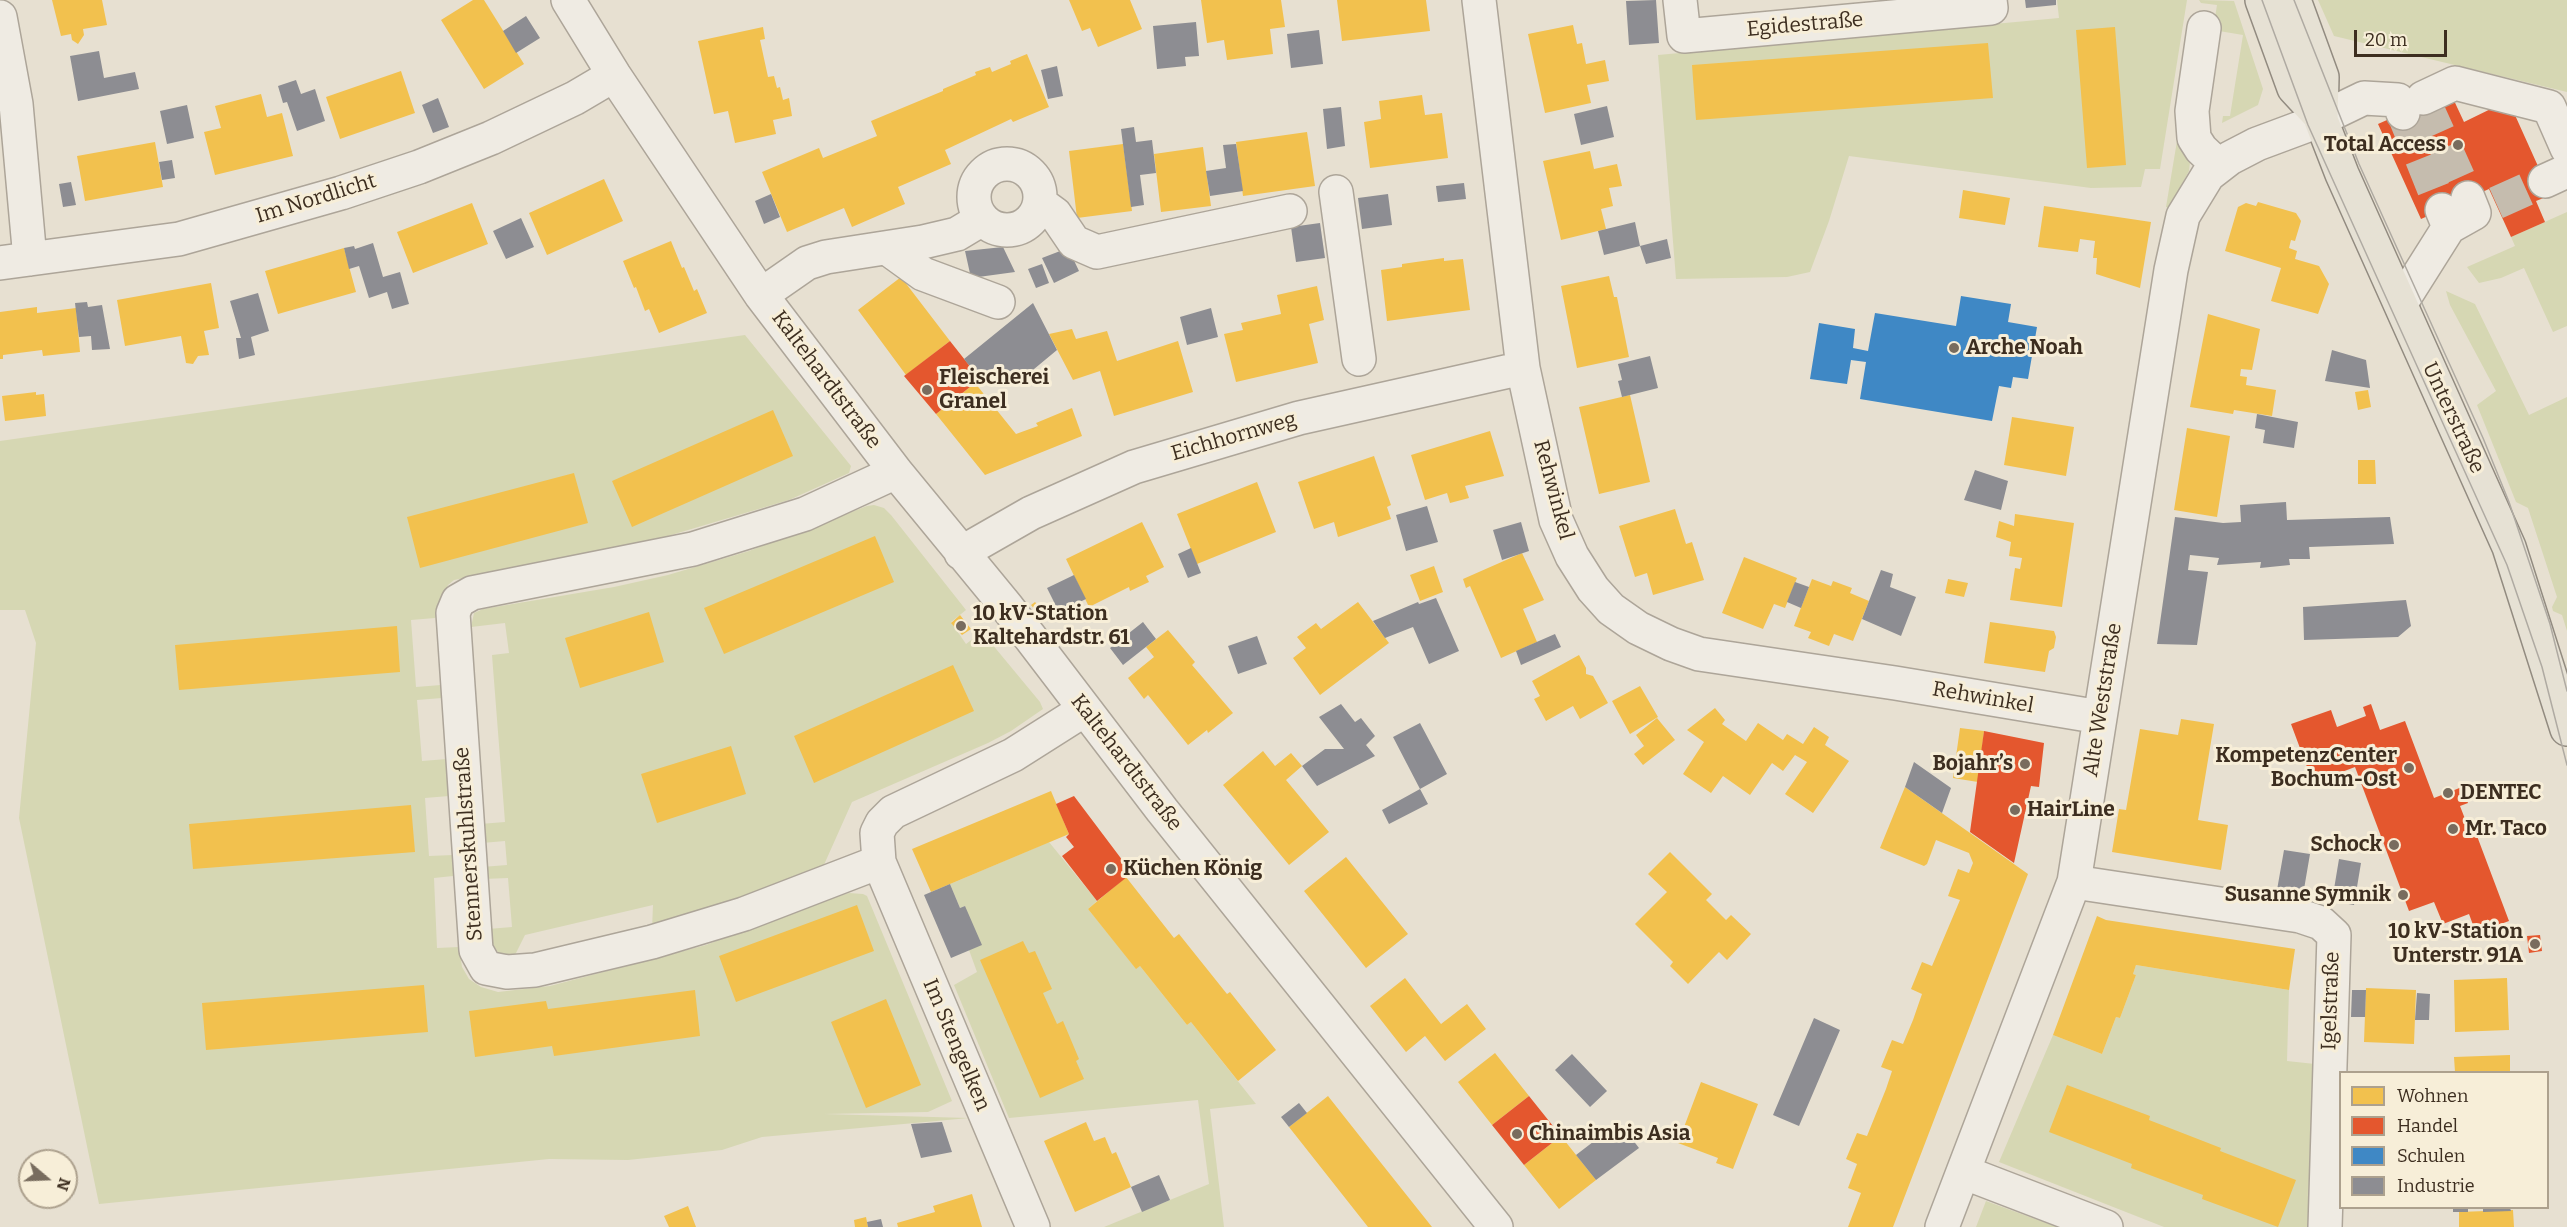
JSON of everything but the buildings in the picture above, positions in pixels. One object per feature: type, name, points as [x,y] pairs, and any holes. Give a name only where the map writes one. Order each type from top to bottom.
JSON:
[{"type":"main road","name":"Unterstraße","points":[[2262,0],[2294,87],[2320,117],[2342,174],[2509,546],[2567,729]]},
{"type":"main road","name":"Unterstraße","points":[[2294,0],[2322,77],[2320,117]]},
{"type":"street","name":"Kaltehardtstraße","points":[[568,0],[614,75],[761,295],[896,472],[1007,607],[1084,710],[1496,1227]]},
{"type":"street","name":"Rehwinkel","points":[[1479,0],[1523,368],[1556,520],[1572,556],[1593,589],[1611,609],[1638,628],[1699,654],[1895,682],[2100,717]]},
{"type":"street","name":"Egidestraße","points":[[1680,0],[1684,36],[1874,9],[1991,8],[1990,0]]},
{"type":"street","points":[[0,16],[16,104],[15,261]]},
{"type":"street","points":[[2204,28],[2192,111],[2194,138],[2201,149],[2219,166]]},
{"type":"street","name":"Im Nordlicht","points":[[15,261],[179,239],[341,193],[419,167],[491,138],[575,98],[614,75]]},
{"type":"street","name":"Alte Weststraße","points":[[1942,1227],[2074,882],[2171,270],[2183,216],[2199,187],[2219,166],[2257,144],[2364,98],[2412,103],[2455,83],[2549,107],[2567,148]]},
{"type":"street","points":[[1010,164],[1030,173],[1037,182],[1040,204],[1037,213],[1021,228],[1000,230],[982,219],[976,210],[974,199],[981,178],[999,165],[1010,164]]},
{"type":"street","points":[[1336,192],[1359,359]]},
{"type":"street","points":[[1040,204],[1055,214],[1074,242],[1097,252],[1290,211]]},
{"type":"street","points":[[2401,303],[2466,210]]},
{"type":"street","name":"Kaltehardtstraße","points":[[761,295],[807,263],[826,257],[957,234],[982,219]]},
{"type":"street","points":[[886,248],[923,274],[998,302]]},
{"type":"street","name":"Eichhornweg","points":[[961,553],[1032,513],[1134,467],[1299,418],[1523,368]]},
{"type":"street","name":"Stennerskuhlstraße","points":[[879,862],[744,914],[652,942],[535,970],[507,972],[486,968],[476,950],[453,613],[458,601],[472,593],[693,549],[805,514],[896,472]]},
{"type":"street","points":[[879,862],[877,833],[882,823],[893,812],[1013,754],[1084,710]]},
{"type":"street","name":"Im Stengelken","points":[[879,862],[1033,1227]]},
{"type":"street","name":"Igelstraße","points":[[2074,882],[2300,916],[2321,923],[2334,935],[2333,1171],[2325,1227]]},
{"type":"street","points":[[1963,1172],[2106,1227]]},
{"type":"green space","points":[[2057,0],[2187,0],[2160,169],[2145,169],[2141,187],[2091,188],[1849,156],[1810,272],[1787,277],[1676,279],[1658,55],[2059,18]]},
{"type":"green space","points":[[2199,0],[2234,1],[2263,89],[2258,105],[2222,123],[2223,116],[2230,116],[2243,35],[2213,30],[2217,5],[2201,3]]},
{"type":"green space","points":[[2318,0],[2567,0],[2567,92],[2334,36]]},
{"type":"green space","points":[[2178,135],[2190,162],[2189,171],[2169,208],[2166,207]]},
{"type":"green space","points":[[2567,212],[2567,326],[2553,332],[2524,268],[2501,278],[2479,283],[2467,267],[2515,246],[2511,237]]},
{"type":"green space","points":[[2446,291],[2475,304],[2529,415],[2567,397],[2567,631],[2562,615],[2553,611],[2552,607],[2557,597],[2528,508],[2516,502],[2477,405],[2496,391],[2450,305]]},
{"type":"green space","points":[[745,335],[851,466],[849,473],[789,500],[641,544],[454,580],[448,585],[442,608],[435,618],[411,620],[416,687],[441,685],[442,698],[417,700],[422,761],[447,759],[449,796],[425,798],[429,856],[453,855],[453,876],[434,878],[437,948],[459,947],[462,967],[469,979],[481,987],[498,992],[550,986],[706,945],[804,907],[849,893],[863,894],[867,896],[952,1101],[928,1112],[824,1114],[969,1118],[762,1137],[722,1150],[628,1160],[549,1159],[99,1204],[19,818],[36,643],[25,610],[0,610],[0,441]]},
{"type":"green space","points":[[874,505],[884,508],[891,515],[966,610],[951,622],[966,644],[982,632],[1040,702],[1043,709],[1011,731],[988,743],[852,802],[823,867],[725,906],[652,929],[653,905],[525,935],[513,959],[498,952],[490,941],[488,929],[512,927],[508,878],[484,879],[482,867],[507,865],[505,841],[482,843],[480,824],[505,822],[492,655],[509,653],[505,623],[471,627],[474,613],[483,609],[614,587],[668,575],[749,551]]},
{"type":"green space","points":[[1049,842],[1097,901],[1088,909],[1136,968],[1140,966],[1187,1025],[1191,1022],[1256,1104],[1210,1109],[1224,1227],[1104,1227],[1209,1184],[1198,1100],[1009,1118],[954,985],[977,972],[969,950],[965,906],[960,908],[950,884]]},
{"type":"green space","points":[[2136,965],[2289,990],[2287,1061],[2315,1064],[2310,1227],[2164,1227],[1999,1162],[2053,1035],[2102,1054],[2116,1017],[2120,1018],[2136,975],[2133,974]]},
{"type":"green space","points":[[1986,1201],[2057,1227],[1976,1227]]},
{"type":"tunnel","points":[[2425,103],[2468,198]]},
{"type":"tunnel","points":[[2403,113],[2442,210]]},
{"type":"tunnel","points":[[2496,203],[2545,181]]},
{"type":"tram line","points":[[2262,0],[2308,125],[2507,565],[2542,667],[2567,765]]},
{"type":"tram line","points":[[2294,0],[2359,164],[2483,438],[2509,502],[2550,624],[2567,691]]},
{"type":"place","name":"Total Access","points":[[2458,145]]},
{"type":"place","name":"Arche Noah","points":[[1954,348]]},
{"type":"place","name":"Fleischerei Granel","points":[[927,390]]},
{"type":"place","name":"10 kV-Station Kaltehardstr. 61","points":[[961,626]]},
{"type":"place","name":"Bojahr’s","points":[[2025,764]]},
{"type":"place","name":"KompetenzCenter Bochum-Ost","points":[[2409,768]]},
{"type":"place","name":"DENTEC","points":[[2448,793]]},
{"type":"place","name":"HairLine","points":[[2015,810]]},
{"type":"place","name":"Mr. Taco","points":[[2453,829]]},
{"type":"place","name":"Schock","points":[[2394,845]]},
{"type":"place","name":"Küchen König","points":[[1111,869]]},
{"type":"place","name":"Susanne Symnik","points":[[2403,895]]},
{"type":"place","name":"10 kV-Station Unterstr. 91A","points":[[2535,944]]},
{"type":"place","name":"Chinaimbis Asia","points":[[1517,1134]]}]
